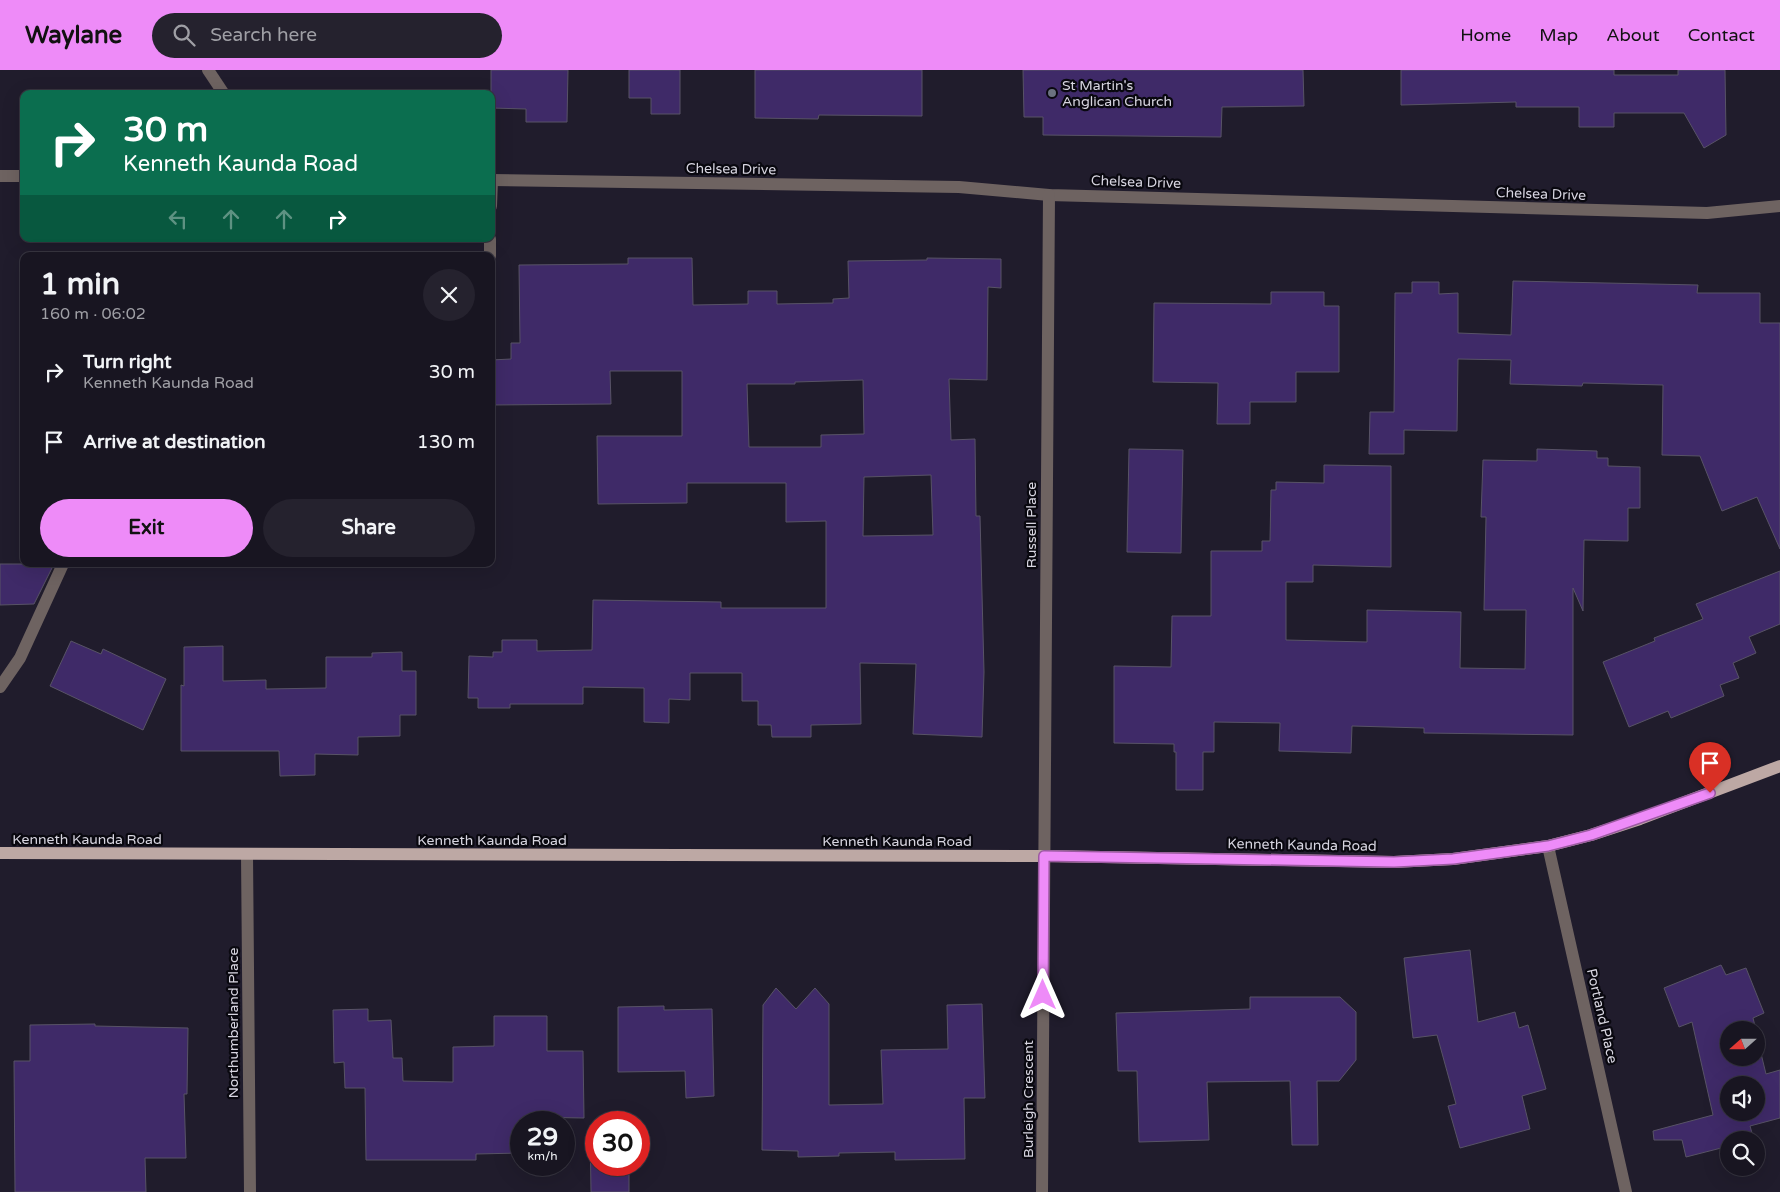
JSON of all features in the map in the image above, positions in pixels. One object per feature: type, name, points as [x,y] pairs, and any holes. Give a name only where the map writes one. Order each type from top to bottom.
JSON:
[{"type":"main road","name":"Kenneth Kaunda Road","points":[[0,853],[1044,856],[1394,862],[1453,859],[1548,846],[1632,822],[1780,766]]},
{"type":"street","points":[[208,70],[221,90]]},
{"type":"street","points":[[0,176],[20,176]]},
{"type":"street","name":"Chelsea Drive","points":[[495,180],[958,187],[1049,195],[1707,213],[1780,206]]},
{"type":"street","name":"Russell Place","points":[[1044,856],[1049,195]]},
{"type":"street","points":[[0,686],[20,658],[62,567]]},
{"type":"street","name":"Portland Place","points":[[1548,846],[1626,1192]]},
{"type":"street","name":"Northumberland Place","points":[[247,855],[250,1192]]},
{"type":"street","name":"Burleigh Crescent","points":[[1042,1192],[1044,856]]},
{"type":"building","points":[[491,70],[568,70],[567,122],[526,122],[526,109],[495,108],[495,90],[491,90]]},
{"type":"building","points":[[629,70],[680,70],[680,114],[651,114],[651,98],[629,98]]},
{"type":"building","points":[[755,70],[922,70],[922,116],[819,115],[818,119],[755,118]]},
{"type":"building","points":[[1023,70],[1303,70],[1304,106],[1222,107],[1221,137],[1043,135],[1043,117],[1024,117]]},
{"type":"building","points":[[1401,70],[1614,70],[1614,75],[1678,75],[1678,70],[1725,70],[1726,135],[1704,148],[1684,113],[1614,113],[1614,127],[1579,127],[1579,107],[1516,107],[1516,102],[1401,105]]},
{"type":"building","points":[[628,258],[692,258],[693,305],[748,304],[748,291],[777,291],[777,304],[833,303],[833,299],[849,298],[848,261],[927,260],[927,258],[1001,259],[1001,288],[988,287],[987,380],[949,379],[951,440],[975,439],[976,516],[980,516],[984,672],[982,737],[913,734],[916,664],[860,663],[861,724],[811,725],[811,737],[772,737],[771,725],[758,725],[758,701],[742,701],[742,673],[690,673],[690,700],[669,699],[669,723],[644,722],[644,688],[583,687],[583,704],[510,704],[510,708],[478,708],[478,698],[468,698],[469,656],[493,657],[493,652],[502,652],[502,640],[537,640],[537,651],[592,650],[593,600],[721,602],[721,608],[826,608],[826,521],[786,522],[786,483],[687,483],[687,503],[598,504],[597,436],[682,436],[682,371],[610,371],[611,404],[495,405],[495,360],[511,359],[511,343],[520,343],[519,265],[628,264]],"holes":[[[863,380],[864,434],[821,435],[821,447],[749,447],[747,384],[795,384],[795,382]],[[931,475],[933,535],[863,536],[864,477]]]},
{"type":"building","points":[[1513,281],[1698,285],[1697,293],[1760,293],[1760,323],[1780,323],[1780,549],[1757,497],[1722,511],[1700,456],[1662,455],[1663,385],[1583,383],[1582,386],[1510,384],[1511,360],[1458,359],[1457,431],[1404,430],[1404,454],[1369,454],[1370,412],[1394,412],[1395,293],[1412,293],[1412,282],[1439,282],[1439,294],[1458,293],[1458,333],[1511,335]]},
{"type":"building","points":[[1271,292],[1324,292],[1324,306],[1339,306],[1339,372],[1296,372],[1296,402],[1250,402],[1250,424],[1217,424],[1218,383],[1153,382],[1154,303],[1271,304]]},
{"type":"building","points":[[1129,449],[1183,450],[1181,553],[1127,552]]},
{"type":"building","points":[[1537,449],[1597,451],[1597,458],[1608,458],[1608,466],[1640,467],[1640,508],[1628,508],[1628,541],[1584,540],[1583,611],[1573,588],[1573,735],[1424,733],[1424,728],[1352,726],[1351,753],[1279,751],[1280,723],[1214,722],[1214,752],[1203,752],[1203,790],[1176,790],[1176,752],[1174,752],[1174,744],[1114,743],[1114,666],[1171,667],[1172,616],[1211,616],[1211,551],[1262,551],[1262,541],[1270,541],[1271,490],[1276,490],[1276,482],[1324,483],[1324,465],[1391,466],[1391,567],[1313,565],[1313,582],[1286,582],[1286,640],[1367,642],[1367,610],[1461,612],[1460,668],[1525,669],[1526,610],[1484,610],[1486,517],[1481,517],[1483,460],[1537,461]]},
{"type":"building","points":[[0,564],[20,564],[20,567],[52,567],[34,604],[0,605]]},
{"type":"building","points":[[1780,571],[1780,624],[1749,637],[1756,653],[1733,663],[1739,678],[1720,685],[1724,696],[1671,718],[1668,711],[1629,727],[1603,662],[1655,641],[1654,638],[1703,619],[1696,604]]},
{"type":"building","points":[[71,641],[101,654],[103,649],[166,679],[143,730],[50,686]]},
{"type":"building","points":[[223,646],[223,681],[266,680],[266,689],[326,688],[326,657],[372,657],[372,653],[402,652],[402,671],[416,671],[416,715],[400,715],[400,736],[358,737],[358,755],[315,754],[315,775],[280,776],[279,751],[181,751],[181,685],[184,686],[184,647]]},
{"type":"building","points":[[1470,950],[1478,1022],[1515,1012],[1519,1028],[1528,1025],[1546,1089],[1522,1096],[1530,1129],[1460,1148],[1448,1106],[1456,1104],[1437,1035],[1413,1038],[1404,958]]},
{"type":"building","points":[[1721,965],[1726,975],[1746,968],[1764,1013],[1753,1018],[1754,1021],[1720,1021],[1720,1066],[1764,1066],[1766,1074],[1780,1070],[1780,1118],[1750,1126],[1751,1131],[1720,1131],[1720,1148],[1686,1157],[1682,1140],[1654,1140],[1653,1131],[1713,1115],[1692,1022],[1679,1027],[1664,988]]},
{"type":"building","points":[[776,988],[796,1009],[815,988],[829,1004],[829,1105],[883,1104],[881,1050],[948,1049],[947,1005],[982,1004],[985,1098],[964,1098],[965,1159],[895,1160],[895,1152],[839,1153],[839,1156],[798,1157],[798,1151],[762,1150],[763,1005]]},
{"type":"building","points":[[1250,997],[1340,997],[1356,1012],[1356,1060],[1339,1081],[1317,1081],[1318,1145],[1292,1145],[1290,1081],[1207,1082],[1209,1140],[1139,1142],[1137,1071],[1118,1071],[1116,1013],[1250,1009]]},
{"type":"building","points":[[664,1006],[664,1010],[712,1009],[714,1096],[686,1098],[685,1071],[618,1072],[618,1007]]},
{"type":"building","points":[[368,1009],[368,1021],[391,1020],[393,1058],[402,1058],[403,1081],[453,1082],[453,1047],[494,1046],[494,1016],[547,1016],[547,1051],[583,1051],[584,1118],[575,1118],[575,1111],[510,1111],[510,1153],[476,1154],[476,1160],[366,1160],[365,1088],[345,1088],[344,1062],[334,1063],[333,1010]]},
{"type":"building","points":[[95,1024],[95,1026],[188,1028],[187,1094],[184,1094],[186,1158],[145,1158],[146,1192],[15,1192],[14,1061],[30,1061],[30,1025]]},
{"type":"building","points":[[591,1176],[629,1176],[629,1192],[591,1192]]},
{"type":"place","name":"St Martin's Anglican Church","points":[[1052,93]]},
{"type":"route","points":[[1043,995],[1044,856],[1394,862],[1453,859],[1548,846],[1591,835],[1710,793]]}]
